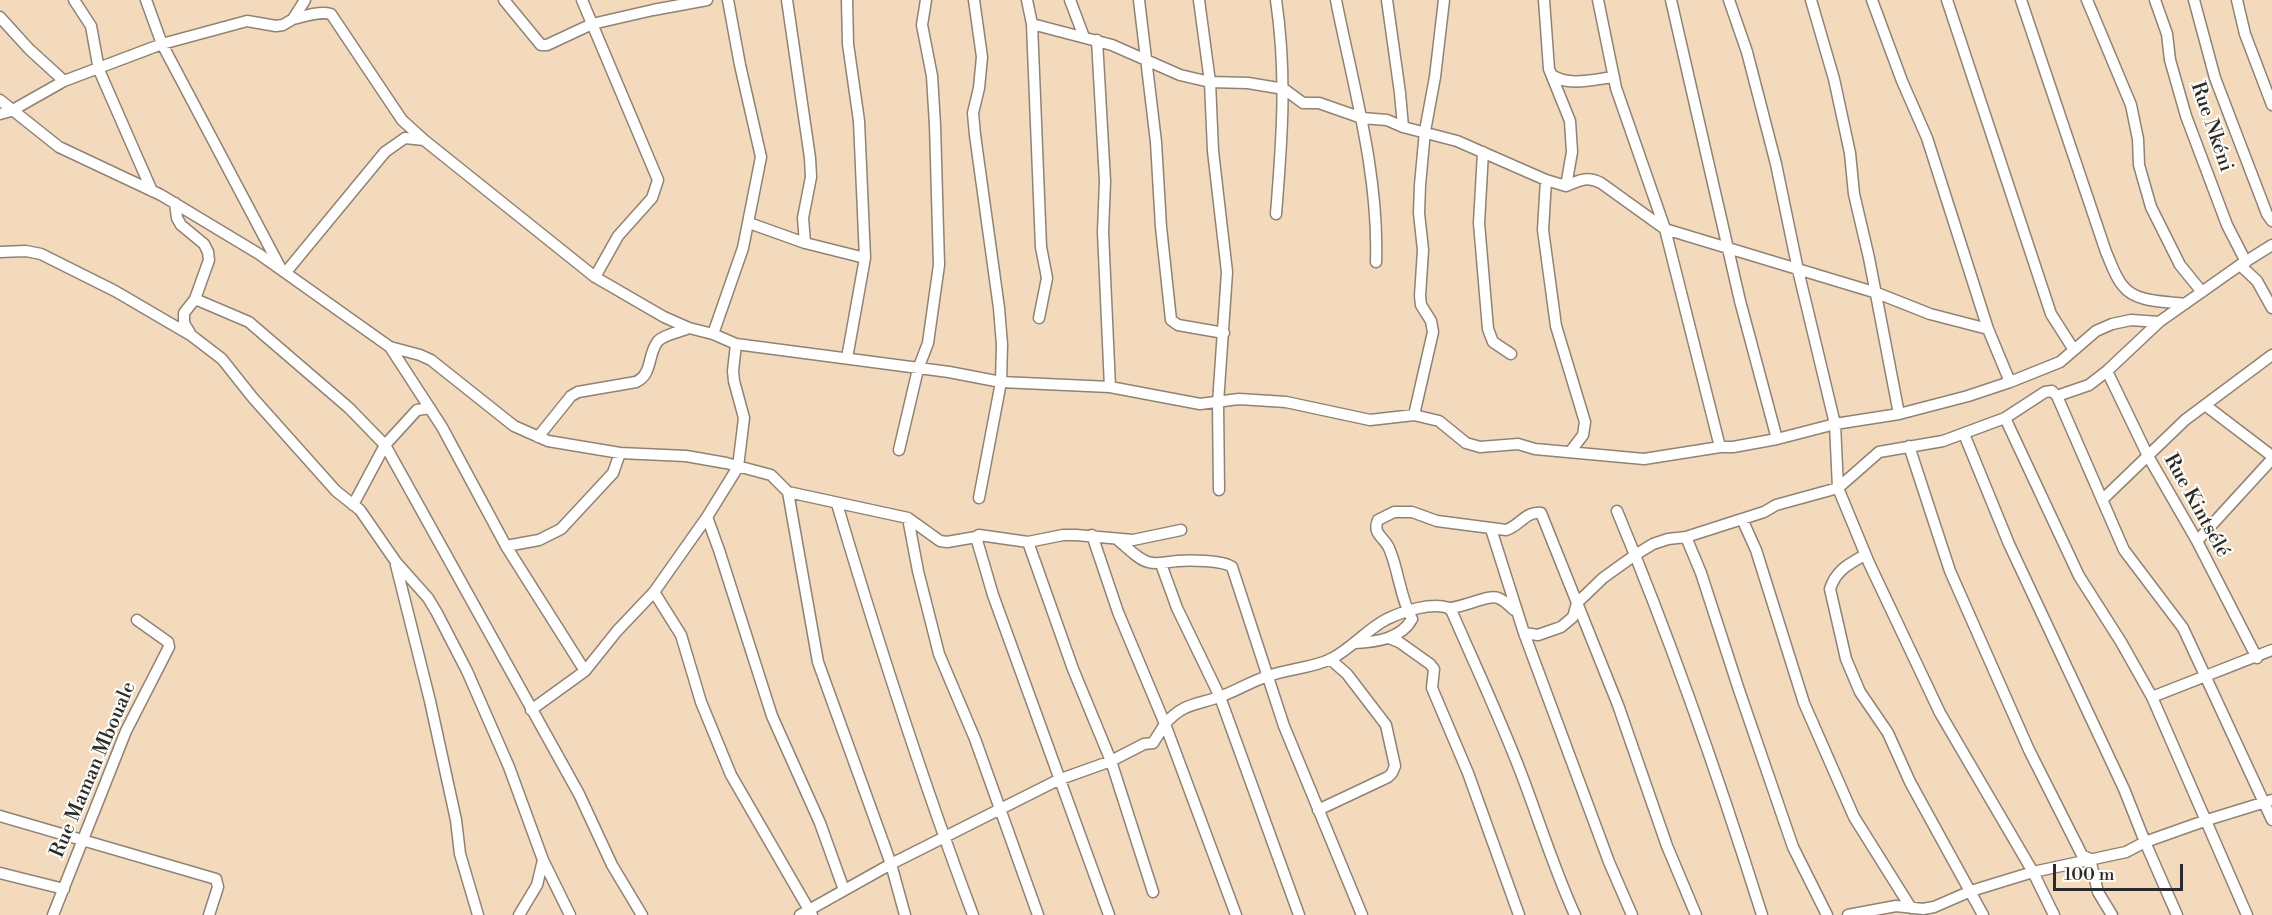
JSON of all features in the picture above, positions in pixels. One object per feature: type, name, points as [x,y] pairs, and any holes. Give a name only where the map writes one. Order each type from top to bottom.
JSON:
[{"type":"street","points":[[74,0],[91,26],[99,70],[152,191]]},
{"type":"street","points":[[146,0],[162,44],[283,269]]},
{"type":"street","points":[[293,19],[305,0]]},
{"type":"street","points":[[504,0],[541,45],[547,45],[592,24],[677,3],[708,0]]},
{"type":"street","points":[[582,0],[658,180],[652,198],[618,236],[595,277]]},
{"type":"street","points":[[713,334],[743,248],[760,157],[728,0]]},
{"type":"street","points":[[787,0],[810,158],[811,177],[803,218],[805,243]]},
{"type":"street","points":[[847,0],[848,44],[860,132],[865,258],[847,358]]},
{"type":"street","points":[[899,450],[918,369],[928,344],[939,264],[932,76],[922,25],[926,0]]},
{"type":"street","points":[[974,0],[982,57],[979,88],[973,113],[1002,345],[1001,382],[979,498]]},
{"type":"street","points":[[1027,0],[1032,24],[1041,247],[1047,278],[1039,318]]},
{"type":"street","points":[[1070,0],[1084,37]]},
{"type":"street","points":[[1139,0],[1156,142],[1161,227],[1171,320],[1178,325],[1224,333]]},
{"type":"street","points":[[1199,0],[1210,82],[1214,161],[1227,272],[1218,403],[1219,490]]},
{"type":"street","points":[[1276,0],[1281,34],[1284,89],[1276,214]]},
{"type":"street","points":[[1336,0],[1362,118],[1375,212],[1376,262]]},
{"type":"street","points":[[1387,0],[1403,127]]},
{"type":"street","points":[[1414,415],[1433,332],[1431,321],[1419,297],[1424,250],[1419,213],[1425,131],[1435,77],[1444,0]]},
{"type":"street","points":[[1598,0],[1614,77],[1665,229],[1720,447]]},
{"type":"street","points":[[1671,0],[1728,249],[1777,439]]},
{"type":"street","points":[[1729,0],[1747,52],[1773,153],[1834,424],[1838,488],[1865,555],[1940,713],[2033,872],[2054,915]]},
{"type":"street","points":[[1811,0],[1834,79],[1850,153],[1854,194],[1877,293],[1899,414]]},
{"type":"street","points":[[1872,0],[1902,81],[1927,138],[1988,329],[2010,382]]},
{"type":"street","points":[[1947,0],[2052,314],[2074,350]]},
{"type":"street","points":[[2021,0],[2106,252],[2122,285],[2131,294],[2140,298],[2185,304]]},
{"type":"street","points":[[2086,0],[2131,105],[2138,139],[2139,165],[2151,207],[2180,265],[2202,292]]},
{"type":"street","name":"Rue Nkéni","points":[[2155,0],[2167,34],[2170,60],[2186,116],[2227,225],[2243,263],[2257,281],[2272,308]]},
{"type":"street","points":[[2194,0],[2215,78],[2267,214],[2272,221]]},
{"type":"street","points":[[2237,0],[2244,34],[2272,105]]},
{"type":"street","points":[[1548,1],[1548,61],[1570,121],[1572,152],[1566,186]]},
{"type":"street","points":[[0,114],[11,111],[64,81],[99,70],[162,44],[247,21],[276,26],[293,19],[327,13],[331,15],[402,120],[424,140],[595,277],[639,304],[689,328],[713,334],[736,344],[847,358],[1001,382],[1110,387],[1200,404],[1239,399],[1286,402],[1370,420],[1414,415],[1439,420],[1459,439],[1480,447],[1518,444],[1535,449],[1644,459],[1777,439],[1834,424],[1899,414],[1968,396],[2060,362],[2096,331],[2112,324],[2131,320],[2159,322]]},
{"type":"street","points":[[0,17],[64,81]]},
{"type":"street","points":[[1032,24],[1097,40],[1180,75],[1210,82],[1248,83],[1284,89],[1303,103],[1319,103],[1362,118],[1387,120],[1403,127],[1425,131],[1457,141],[1546,180],[1566,186],[1582,178],[1591,178],[1665,229],[1877,293],[1930,314],[1988,329]]},
{"type":"street","points":[[1097,40],[1105,181],[1103,232],[1110,387]]},
{"type":"street","points":[[1552,75],[1569,81],[1614,77]]},
{"type":"street","points":[[0,100],[59,147],[175,203],[283,269],[390,347],[430,408],[506,546],[585,671]]},
{"type":"street","points":[[283,269],[386,152],[405,138],[424,140]]},
{"type":"street","points":[[1483,152],[1479,223],[1488,329],[1493,342],[1511,354]]},
{"type":"street","points":[[1546,180],[1543,230],[1556,326],[1585,422],[1583,435],[1570,452]]},
{"type":"street","points":[[175,203],[177,218],[181,225],[204,244],[208,252],[209,260],[195,299],[184,313],[184,323],[192,336]]},
{"type":"street","points":[[749,223],[805,243],[865,258]]},
{"type":"street","points":[[2057,396],[2089,385],[2108,371],[2159,322],[2272,245]]},
{"type":"street","points":[[0,252],[26,251],[41,254],[116,291],[192,336],[222,359],[336,491],[360,510],[396,562],[428,598],[466,671],[513,778],[543,860],[570,915]]},
{"type":"street","points":[[195,299],[249,322],[349,408],[385,445],[579,794],[612,865],[642,915]]},
{"type":"street","points":[[538,437],[571,396],[578,392],[642,379],[646,375],[658,342],[664,336],[689,328]]},
{"type":"street","points":[[531,710],[585,671],[617,631],[654,592],[707,517],[738,466],[744,418],[734,381],[736,344]]},
{"type":"street","points":[[390,347],[431,360],[493,411],[514,426],[538,437],[563,445],[620,453],[691,457],[738,466],[771,475],[788,492],[908,518],[940,540],[947,542],[979,535],[1028,542],[1063,535],[1092,535],[1118,540],[1133,540],[1181,530]]},
{"type":"street","points":[[2102,500],[2185,420],[2272,355]]},
{"type":"street","name":"Rue Kintsélé","points":[[2108,371],[2148,456],[2197,541],[2257,658]]},
{"type":"street","points":[[1524,633],[1538,635],[1561,627],[1573,617],[1577,603],[1607,575],[1635,555],[1668,539],[1686,537],[1742,519],[1776,505],[1838,488],[1879,452],[1943,441],[1964,434],[2005,418],[2045,392],[2052,392],[2057,396],[2124,550],[2183,628],[2204,678],[2268,802],[2272,820]]},
{"type":"street","points":[[2197,541],[2272,458],[2205,405]]},
{"type":"street","points":[[353,505],[385,445],[417,410],[430,408]]},
{"type":"street","points":[[2005,418],[2079,576],[2121,642],[2152,698],[2247,915]]},
{"type":"street","points":[[1964,434],[2009,544],[2124,789],[2177,915]]},
{"type":"street","points":[[1909,446],[1950,571],[2029,750],[2082,855],[2090,859],[2098,892],[2112,915]]},
{"type":"street","points":[[506,546],[539,540],[561,530],[613,473],[620,453]]},
{"type":"street","points":[[788,492],[818,662],[891,864],[905,915]]},
{"type":"street","points":[[837,504],[882,655],[973,915]]},
{"type":"street","points":[[1617,511],[1687,690],[1727,803],[1762,915]]},
{"type":"street","points":[[1356,643],[1389,638],[1410,623],[1412,619],[1388,545],[1377,534],[1378,520],[1394,512],[1412,512],[1437,521],[1491,529],[1511,528],[1529,514],[1541,513],[1618,705],[1667,846],[1696,915]]},
{"type":"street","points":[[707,517],[772,717],[820,823],[844,890]]},
{"type":"street","points":[[908,518],[918,571],[939,654],[975,739],[1038,915]]},
{"type":"street","points":[[1742,519],[1756,550],[1804,703],[1854,816],[1911,908]]},
{"type":"street","points":[[1491,529],[1516,612],[1605,851],[1632,915]]},
{"type":"street","points":[[1092,535],[1118,612],[1165,724],[1236,915]]},
{"type":"street","points":[[976,537],[993,595],[1108,915]]},
{"type":"street","points":[[1686,537],[1701,573],[1738,690],[1793,847],[1827,915]]},
{"type":"street","points":[[1118,540],[1147,562],[1161,564],[1198,561],[1226,563],[1232,567],[1284,726],[1362,915]]},
{"type":"street","points":[[1028,542],[1073,669],[1111,761],[1153,892]]},
{"type":"street","points":[[1865,555],[1841,569],[1830,589],[1846,659],[1860,692],[1888,733],[1910,782],[1983,915]]},
{"type":"street","points":[[396,562],[430,701],[456,820],[460,854],[478,915]]},
{"type":"street","points":[[1161,564],[1177,608],[1220,697],[1299,915]]},
{"type":"street","points":[[654,592],[681,635],[701,702],[731,775],[807,913],[891,864],[999,809],[1058,780],[1111,761],[1144,744],[1153,742],[1175,712],[1191,704],[1220,697],[1267,676],[1330,659],[1356,643],[1375,626],[1407,609],[1459,608],[1497,597],[1516,612]]},
{"type":"street","points":[[1449,608],[1521,772],[1559,880],[1575,915]]},
{"type":"street","name":"Rue Maman Mbouale","points":[[53,915],[126,731],[169,646],[168,642],[137,620]]},
{"type":"street","points":[[1389,638],[1399,642],[1434,669],[1432,688],[1468,773],[1519,915]]},
{"type":"street","points":[[2152,698],[2257,658],[2272,650]]},
{"type":"street","points":[[1318,810],[1388,777],[1395,766],[1386,725],[1347,674],[1330,659]]},
{"type":"street","points":[[1848,915],[1896,906],[1934,907],[1971,891],[2033,872],[2126,852],[2145,842],[2207,820],[2268,802]]},
{"type":"street","points":[[0,816],[216,879],[218,886],[209,915]]},
{"type":"street","points":[[519,915],[537,885],[543,860]]},
{"type":"street","points":[[0,873],[64,889]]}]
